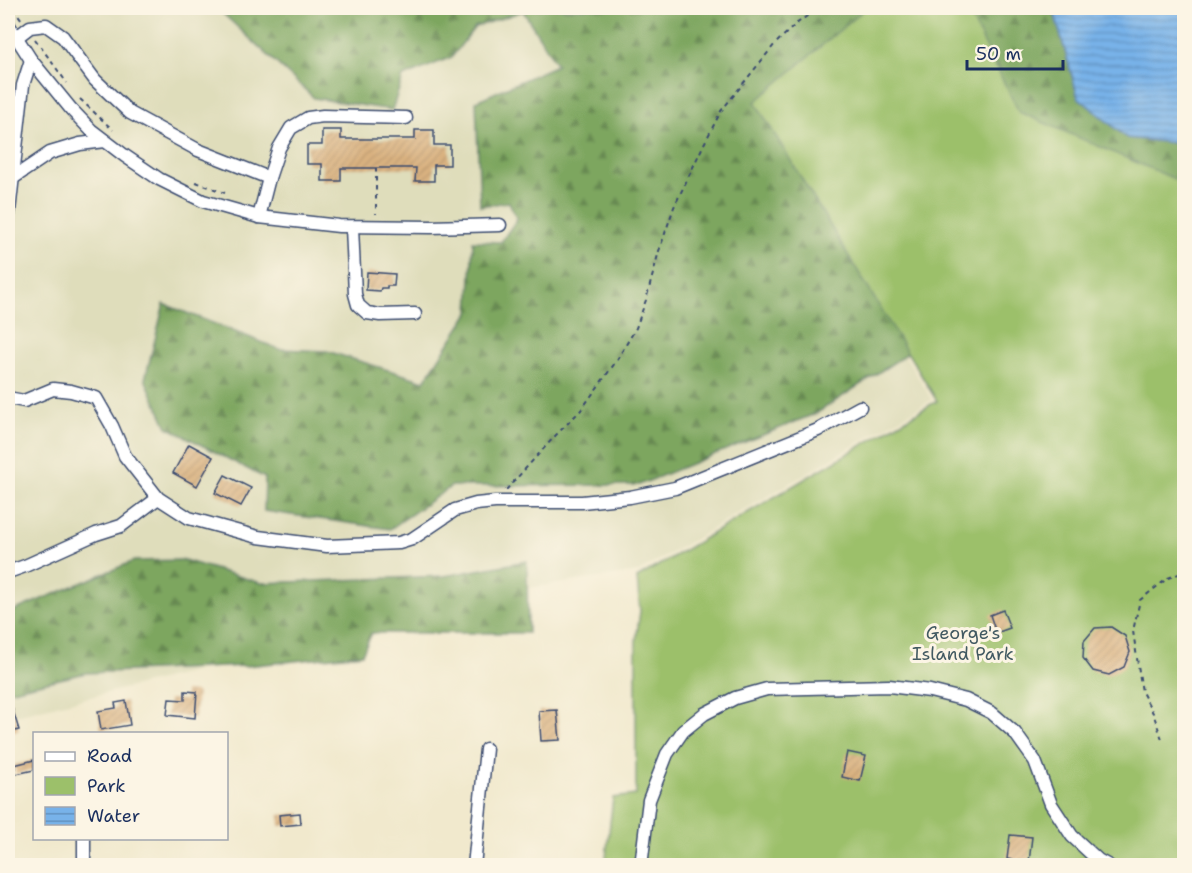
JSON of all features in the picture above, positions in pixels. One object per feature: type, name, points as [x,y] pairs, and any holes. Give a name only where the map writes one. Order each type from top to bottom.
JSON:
[{"type":"street","points":[[8,24],[31,60],[71,109],[91,129],[159,179],[203,201],[259,217],[339,226],[500,225]]},
{"type":"street","points":[[17,37],[30,27],[46,25],[63,37],[95,80],[130,113],[198,150],[269,178]]},
{"type":"street","points":[[8,221],[23,85],[31,60]]},
{"type":"street","points":[[259,217],[279,148],[291,128],[308,118],[323,116],[406,118]]},
{"type":"street","points":[[13,178],[50,153],[80,144],[105,141]]},
{"type":"street","points":[[352,226],[355,294],[358,305],[367,313],[415,314]]},
{"type":"street","points":[[8,398],[24,401],[54,388],[96,398],[125,456],[158,498],[189,518],[258,537],[327,546],[399,543],[412,539],[455,510],[476,504],[582,502],[630,497],[675,488],[818,430],[860,407]]},
{"type":"street","points":[[8,572],[96,534],[121,526],[158,498]]},
{"type":"street","points":[[642,866],[649,800],[667,754],[683,731],[704,714],[735,698],[767,689],[889,686],[948,695],[966,700],[992,713],[1015,734],[1035,761],[1052,804],[1072,836],[1098,860],[1109,866]]},
{"type":"street","points":[[474,866],[486,749]]},
{"type":"street","points":[[84,840],[84,866]]},
{"type":"path","points":[[13,8],[24,22]]},
{"type":"path","points":[[495,502],[581,410],[615,363],[636,328],[646,300],[658,251],[674,207],[721,111],[775,44],[796,24],[818,8]]},
{"type":"path","points":[[31,35],[71,88]]},
{"type":"path","points":[[8,54],[10,73],[8,99]]},
{"type":"path","points":[[9,60],[15,59]]},
{"type":"path","points":[[78,97],[117,134]]},
{"type":"path","points":[[376,168],[377,214]]},
{"type":"path","points":[[192,180],[226,194]]},
{"type":"path","points":[[1162,739],[1153,713],[1142,692],[1133,631],[1140,600],[1168,578],[1185,572]]},
{"type":"shaded area","points":[[8,8],[860,8],[749,100],[932,400],[639,572],[528,588],[485,609],[246,659],[8,717]]},
{"type":"green space","points":[[217,8],[1053,8],[1078,97],[1127,138],[1184,144],[1184,657],[637,578],[937,401],[908,353],[817,413],[639,485],[452,486],[390,529],[264,511],[265,478],[167,427],[145,379],[164,304],[279,349],[327,351],[424,381],[469,313],[473,241],[501,242],[517,219],[509,202],[480,206],[476,101],[557,65],[523,11],[475,27],[452,57],[403,77],[392,110],[314,98]]},
{"type":"green space","name":"George's Island Park","points":[[866,8],[966,8],[1019,112],[1184,183],[1184,865],[605,866],[613,798],[636,795],[636,641],[640,611],[637,578],[937,401],[755,102]]},
{"type":"green space","points":[[184,560],[261,583],[444,576],[527,561],[528,633],[372,633],[362,654],[246,666],[86,673],[8,691],[8,613],[134,561]]},
{"type":"water","points":[[1053,8],[1184,8],[1184,144],[1127,138],[1078,97]]},
{"type":"building","points":[[322,130],[341,130],[341,139],[415,139],[415,130],[434,130],[434,145],[450,145],[450,165],[434,165],[434,181],[415,181],[416,168],[341,168],[341,181],[322,181],[322,164],[307,164],[307,145],[322,145]]},
{"type":"building","points":[[367,272],[395,274],[394,286],[381,288],[380,291],[366,290]]},
{"type":"building","points":[[189,444],[213,457],[197,486],[173,473]]},
{"type":"building","points":[[225,475],[251,488],[241,506],[215,493]]},
{"type":"building","points":[[1003,610],[1010,628],[996,633],[990,615]]},
{"type":"building","points":[[1111,627],[1125,636],[1130,652],[1124,667],[1109,675],[1093,671],[1083,658],[1084,641],[1095,628]]},
{"type":"building","points":[[185,691],[197,692],[195,718],[167,715],[169,699],[185,700]]},
{"type":"building","points":[[8,701],[10,701],[19,730],[8,733]]},
{"type":"building","points":[[126,701],[130,725],[101,730],[98,711],[116,708],[115,703]]},
{"type":"building","points":[[557,710],[560,740],[541,741],[539,711]]},
{"type":"building","points":[[847,752],[866,756],[860,781],[842,777]]},
{"type":"building","points":[[33,760],[33,770],[16,774],[14,765]]},
{"type":"building","points":[[300,813],[301,824],[280,826],[279,815]]},
{"type":"building","points":[[1010,835],[1032,837],[1029,862],[1007,859]]}]
